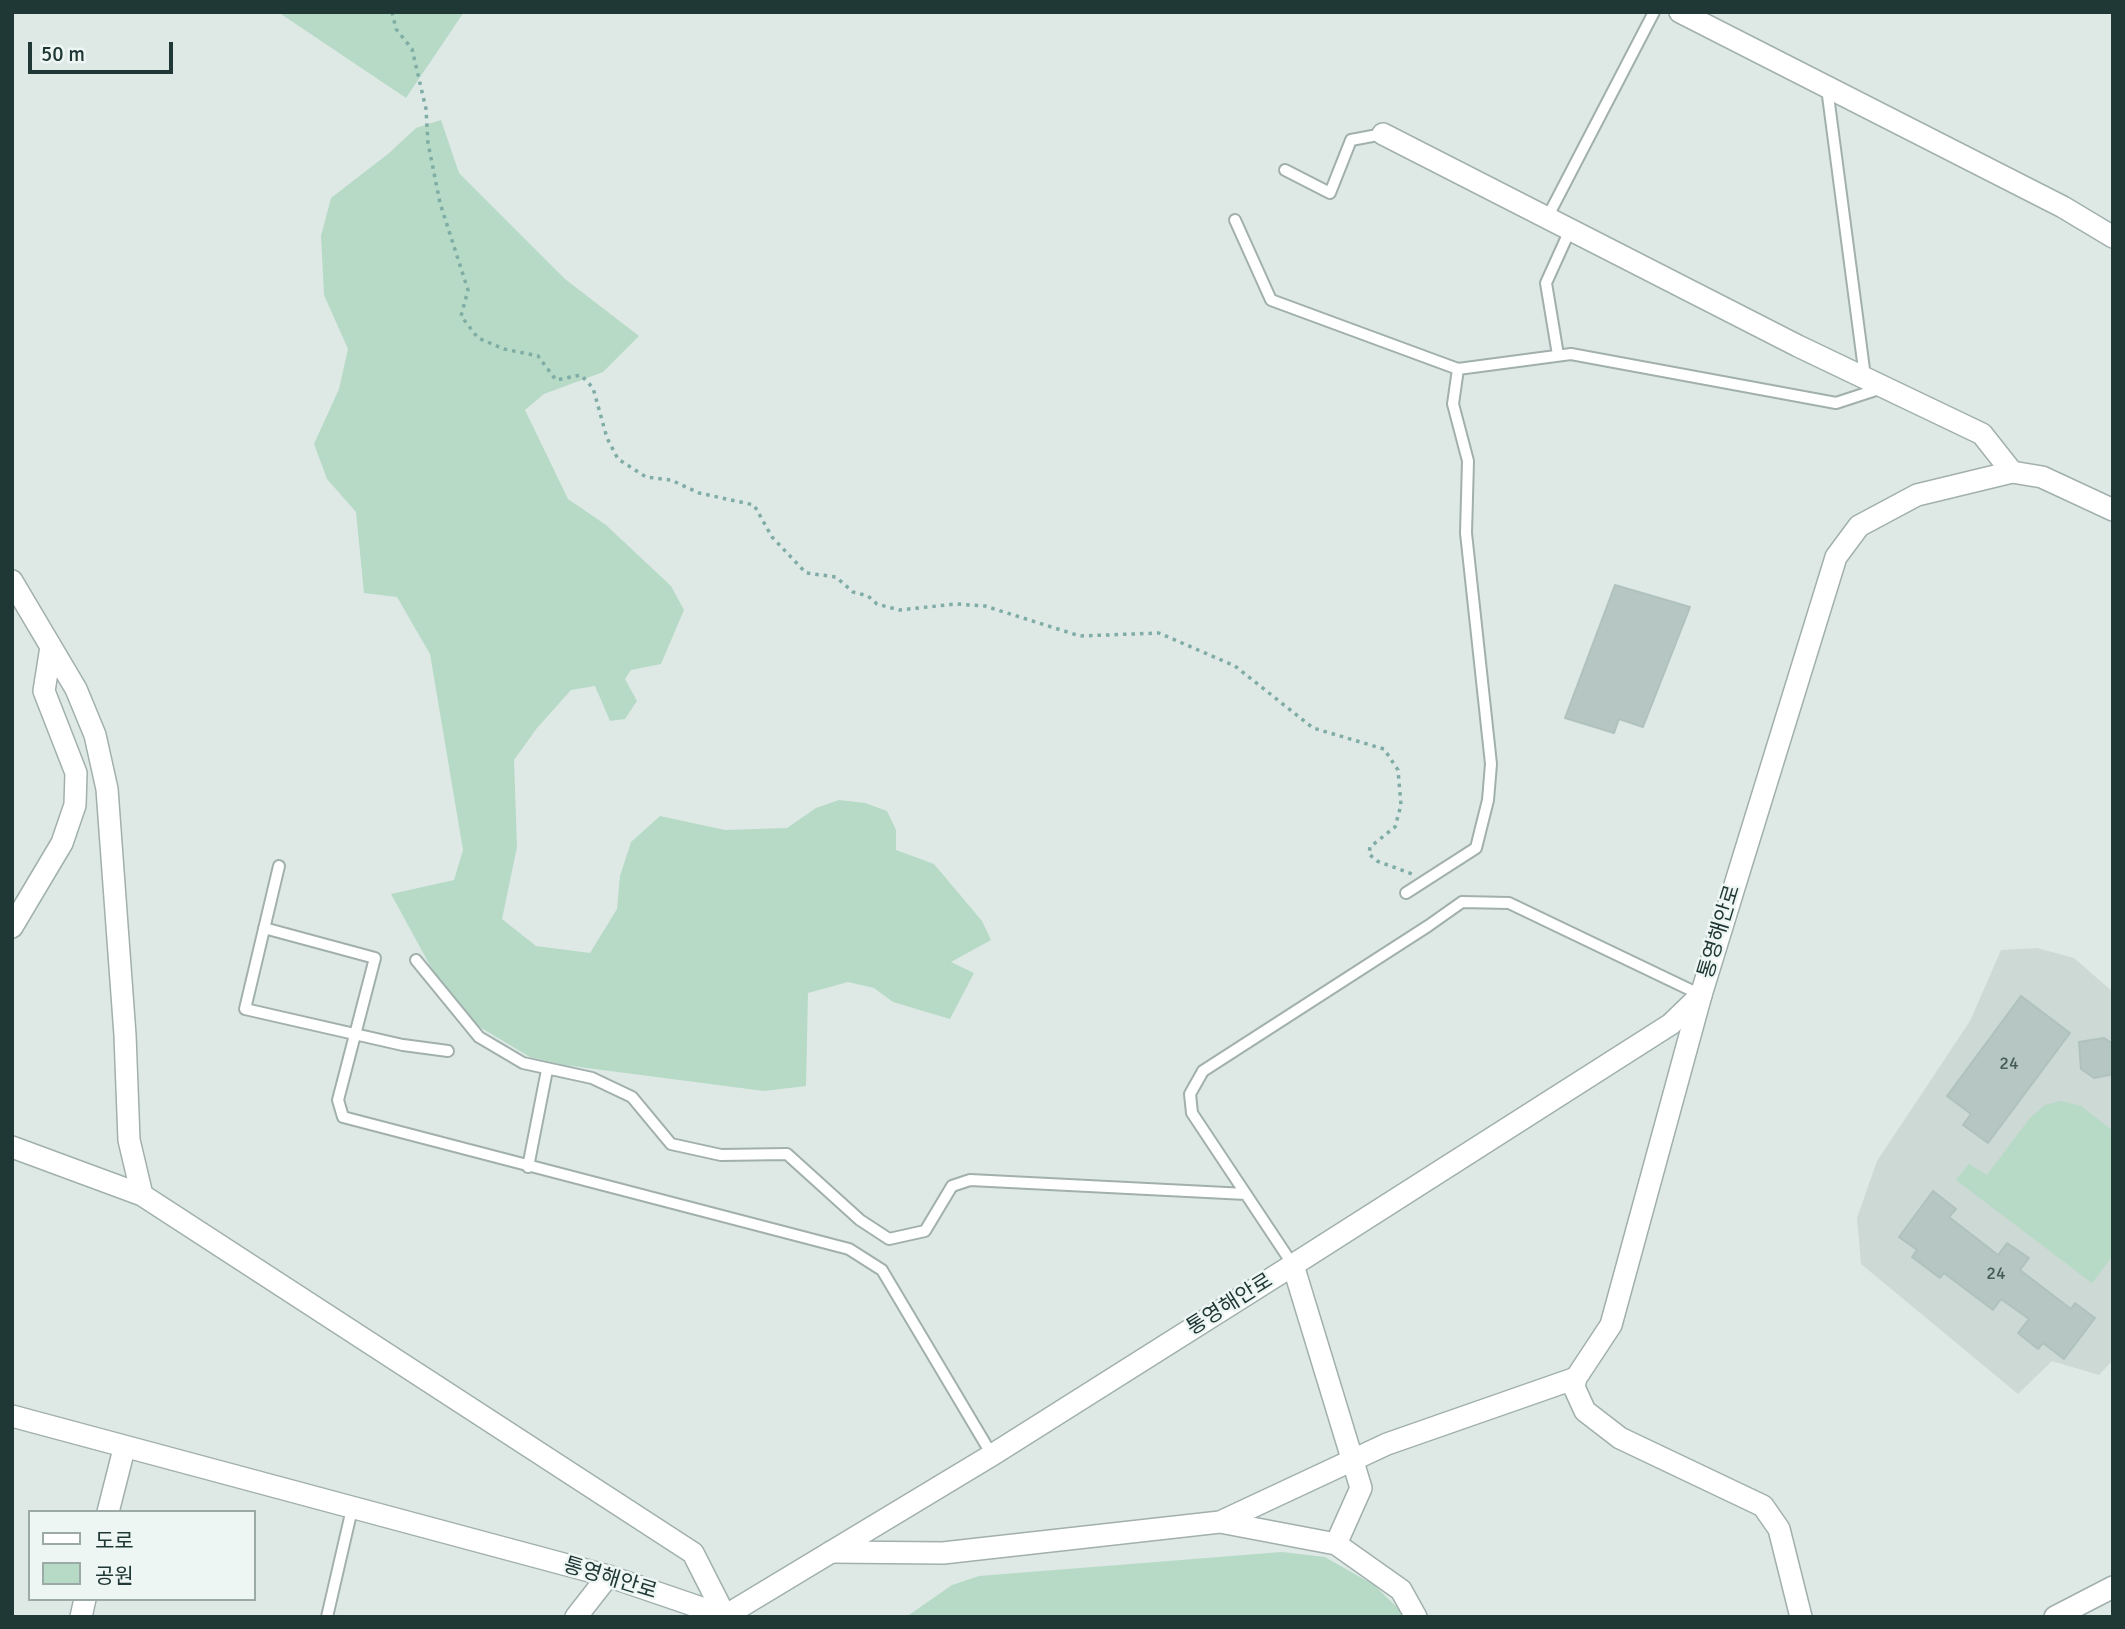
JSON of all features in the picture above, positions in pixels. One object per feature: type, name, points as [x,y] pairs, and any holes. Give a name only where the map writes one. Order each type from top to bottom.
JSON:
[{"type":"street","points":[[1680,12],[2063,207],[2113,237]]},
{"type":"street","points":[[1383,134],[1875,383],[1982,434],[2011,472]]},
{"type":"street","name":"통영해안로","points":[[12,1416],[608,1576],[725,1616],[992,1455],[1671,1024],[1701,995],[1836,557],[1859,526],[1917,495],[2011,472],[2042,477],[2113,510]]},
{"type":"street","points":[[12,581],[76,689],[95,735],[107,789],[125,1035],[129,1140],[142,1195]]},
{"type":"street","points":[[12,926],[62,843],[75,805],[76,773],[44,691],[51,647]]},
{"type":"street","points":[[1701,995],[1611,1325],[1576,1378],[1574,1387],[1585,1411],[1620,1438],[1763,1506],[1779,1529],[1801,1617]]},
{"type":"street","points":[[12,1147],[98,1176],[142,1195],[693,1553],[725,1616]]},
{"type":"street","points":[[1293,1265],[1361,1488],[1336,1544]]},
{"type":"street","points":[[1220,1522],[1387,1444],[1576,1378]]},
{"type":"street","points":[[108,1510],[124,1448]]},
{"type":"street","points":[[831,1552],[943,1553],[1220,1522],[1336,1544],[1401,1590],[1416,1617]]},
{"type":"street","points":[[576,1617],[608,1576]]},
{"type":"street","points":[[2055,1617],[2113,1587]]},
{"type":"lane","points":[[1547,218],[1654,12]]},
{"type":"lane","points":[[1235,220],[1271,300],[1458,369],[1571,354],[1836,403],[1875,383],[1827,88]]},
{"type":"lane","points":[[1285,170],[1330,193],[1351,139],[1383,134]]},
{"type":"lane","points":[[1558,355],[1546,283],[1570,230]]},
{"type":"lane","points":[[1406,893],[1476,848],[1488,800],[1491,764],[1466,533],[1468,461],[1453,404],[1458,369]]},
{"type":"lane","points":[[279,866],[245,1009],[403,1045],[448,1051]]},
{"type":"lane","points":[[1293,1265],[1192,1113],[1190,1094],[1203,1071],[1462,902],[1509,903],[1701,995]]},
{"type":"lane","points":[[264,928],[375,958],[338,1100],[343,1117],[849,1250],[881,1270],[992,1455]]},
{"type":"lane","points":[[416,960],[479,1037],[523,1063],[592,1078],[632,1097],[671,1144],[722,1154],[787,1154],[860,1220],[889,1239],[925,1231],[952,1186],[970,1180],[1246,1194]]},
{"type":"lane","points":[[528,1167],[547,1070]]},
{"type":"lane","points":[[327,1617],[352,1509]]},
{"type":"path","points":[[392,12],[396,29],[412,49],[426,109],[428,143],[439,203],[468,290],[461,316],[478,338],[504,349],[538,356],[556,380],[581,376],[593,388],[607,438],[618,459],[646,477],[671,480],[699,493],[754,505],[772,537],[806,572],[836,577],[853,592],[868,596],[877,604],[899,610],[956,604],[985,606],[1080,636],[1160,634],[1235,666],[1313,729],[1384,748],[1398,770],[1401,805],[1395,827],[1370,847],[1369,854],[1377,861],[1427,880]]},
{"type":"shaded area","points":[[2037,948],[2074,958],[2113,992],[2113,1360],[2099,1375],[2052,1361],[2018,1394],[1861,1264],[1857,1218],[1877,1161],[1970,1021],[2001,950]]},
{"type":"green space","points":[[278,12],[464,12],[406,98]]},
{"type":"green space","points":[[441,120],[459,173],[565,279],[639,336],[603,372],[544,394],[525,410],[568,499],[606,525],[671,586],[684,610],[661,664],[631,670],[625,679],[637,701],[625,719],[610,721],[595,686],[571,690],[537,728],[514,760],[517,847],[502,919],[536,946],[590,953],[617,909],[620,876],[631,842],[660,816],[725,830],[787,828],[816,808],[839,800],[865,803],[887,811],[896,830],[896,850],[934,864],[982,921],[991,940],[951,962],[974,973],[950,1019],[893,1002],[874,988],[848,982],[808,993],[806,1086],[764,1091],[564,1065],[530,1057],[456,1013],[391,894],[454,880],[463,850],[430,654],[397,597],[364,593],[356,512],[327,479],[314,444],[339,389],[348,349],[324,295],[321,236],[331,198],[388,154],[416,128]]},
{"type":"green space","points":[[2061,1101],[2081,1106],[2113,1131],[2113,1255],[2092,1283],[1956,1180],[1969,1164],[1987,1175],[2030,1118],[2045,1105]]},
{"type":"green space","points":[[1282,1552],[1325,1557],[1374,1585],[1407,1617],[906,1617],[952,1585],[979,1576]]},
{"type":"building","points":[[1615,585],[1690,607],[1643,727],[1619,719],[1614,733],[1565,718]]},
{"type":"building","points":[[2021,996],[2070,1033],[1988,1143],[1963,1125],[1971,1114],[1947,1096]]},
{"type":"building","points":[[2104,1038],[2113,1044],[2113,1070],[2110,1075],[2094,1078],[2081,1069],[2079,1042]]},
{"type":"building","points":[[1933,1191],[1956,1209],[1949,1217],[1998,1255],[2007,1243],[2029,1258],[2020,1270],[2071,1309],[2075,1303],[2095,1318],[2064,1359],[2043,1343],[2038,1349],[2018,1333],[2029,1319],[2001,1299],[1993,1310],[1944,1273],[1940,1278],[1912,1257],[1917,1250],[1899,1237]]}]
